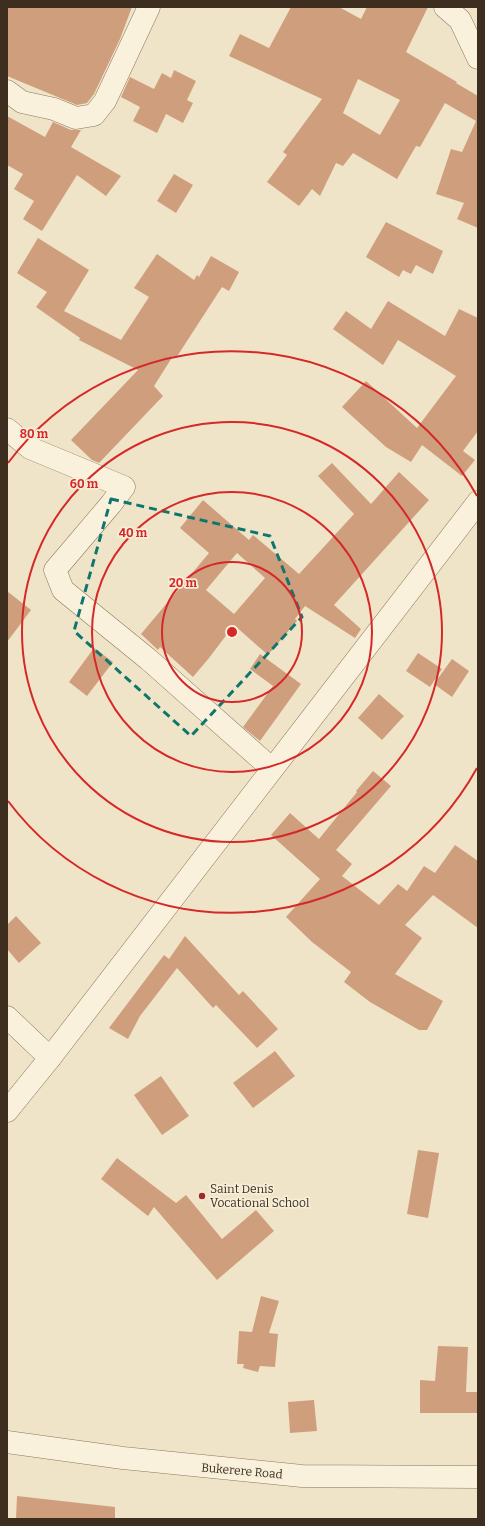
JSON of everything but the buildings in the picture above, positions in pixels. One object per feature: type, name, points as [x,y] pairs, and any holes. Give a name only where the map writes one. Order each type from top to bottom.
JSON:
[{"type":"street","points":[[7,92],[22,102],[54,109],[76,118],[94,115],[105,100],[149,7]]},
{"type":"street","points":[[445,7],[460,20],[478,58]]},
{"type":"street","points":[[7,429],[30,448],[124,487],[55,570],[62,590],[148,659],[262,760]]},
{"type":"street","points":[[7,1111],[50,1058],[478,502]]},
{"type":"street","points":[[7,1017],[50,1058]]},
{"type":"street","name":"Bukerere Road","points":[[7,1442],[123,1458],[302,1476],[478,1477]]},
{"type":"highlighted area","points":[[111,499],[270,536],[302,617],[191,736],[74,631]]},
{"type":"place","name":"Saint Denis Vocational School","points":[[202,1196]]}]
